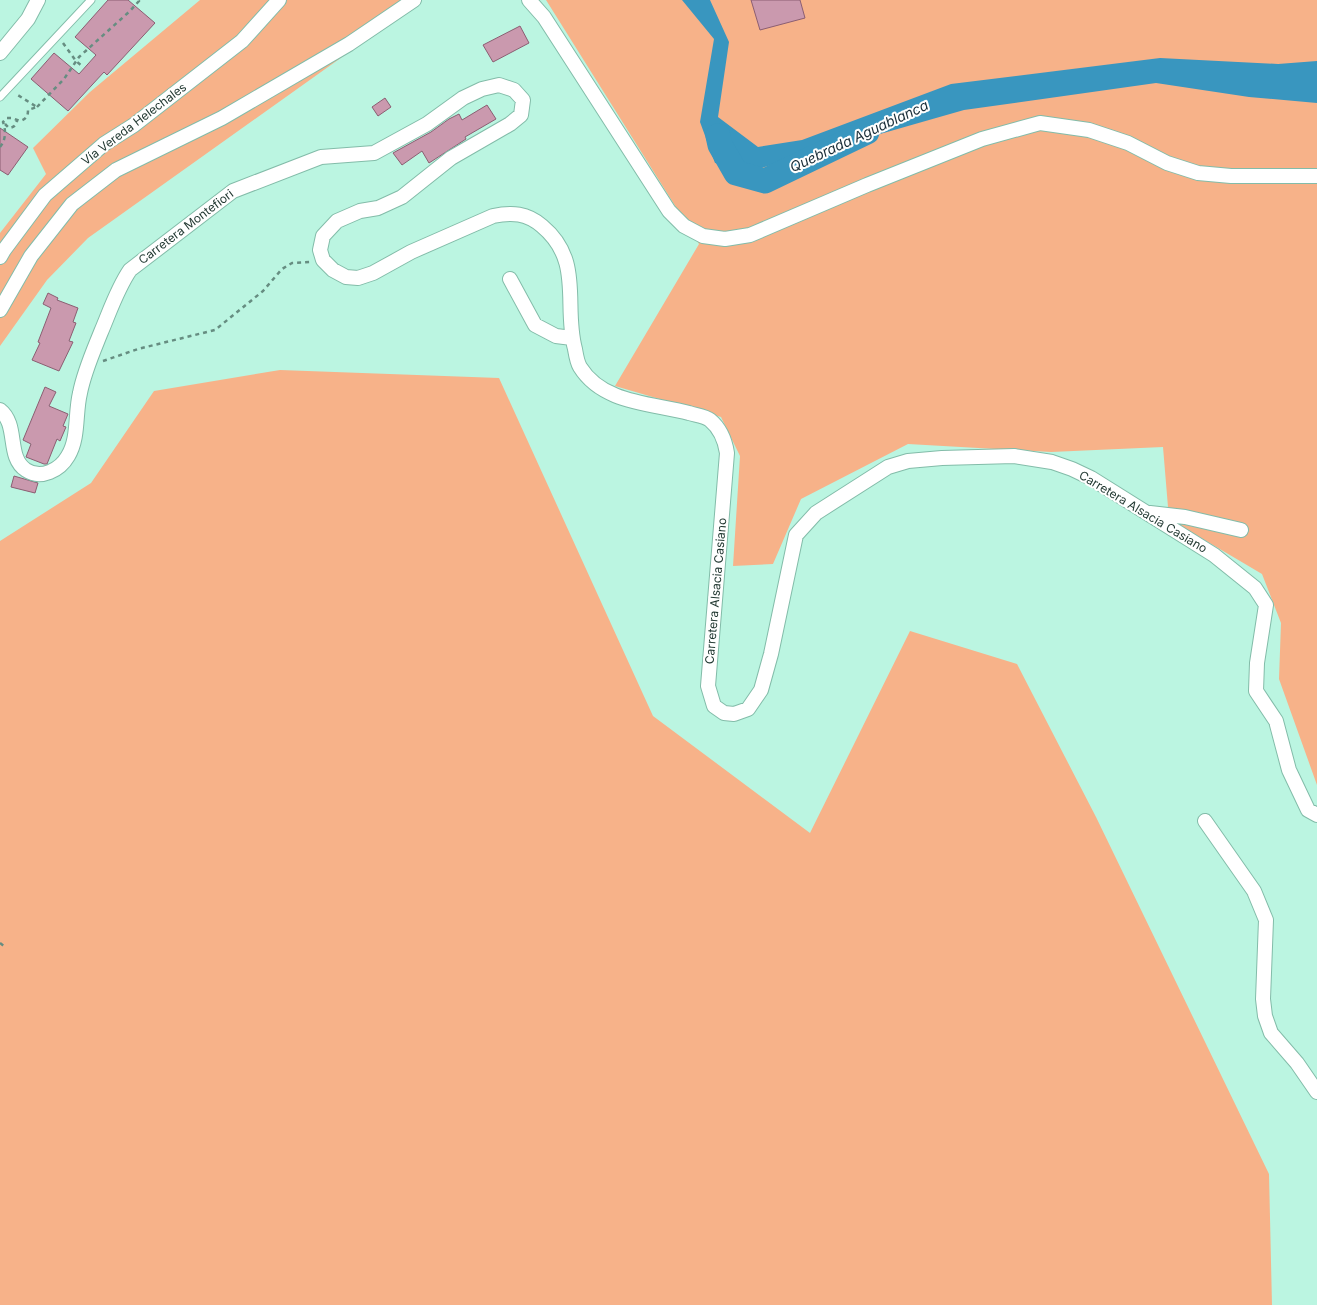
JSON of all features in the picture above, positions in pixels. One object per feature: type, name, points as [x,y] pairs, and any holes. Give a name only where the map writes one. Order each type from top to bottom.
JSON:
[{"type":"street","points":[[0,53],[28,18],[38,0]]},
{"type":"street","name":"Vía Vereda Helechales","points":[[0,257],[45,195],[104,144],[134,125],[242,41],[279,0]]},
{"type":"street","points":[[0,310],[31,256],[72,204],[116,170],[222,118],[349,44],[414,0]]},
{"type":"street","points":[[529,0],[544,17],[669,211],[684,226],[703,236],[725,239],[750,235],[982,139],[1040,123],[1089,130],[1128,143],[1167,163],[1198,173],[1231,176],[1317,176]]},
{"type":"street","points":[[0,33],[15,36]]},
{"type":"street","name":"Carretera Montefiori","points":[[0,410],[7,416],[18,463],[25,470],[33,474],[47,474],[67,459],[72,448],[80,393],[87,367],[120,285],[130,270],[233,191],[321,157],[374,153],[427,124],[463,98],[482,89],[499,84],[514,90],[523,100],[521,115],[510,124],[451,158],[402,197],[378,208],[355,213],[337,220],[323,236],[320,250],[323,260]]},
{"type":"street","name":"Carretera Alsacia Casiano","points":[[323,260],[333,270],[346,276],[358,278],[374,273],[411,252],[493,216],[506,213],[519,214],[534,219],[550,232],[560,244],[567,263],[571,294],[572,338],[579,366],[590,381],[609,392],[636,403],[677,410],[709,419],[724,437],[727,453],[708,686],[714,706],[724,713],[734,714],[748,709],[761,690],[772,654],[796,535],[816,513],[888,467],[908,461],[1014,456],[1052,462],[1091,478],[1214,555],[1255,588],[1266,605],[1256,663],[1256,691],[1276,721],[1289,770],[1308,810],[1317,815]]},
{"type":"street","points":[[510,279],[535,325],[556,336],[572,338]]},
{"type":"street","points":[[1145,512],[1185,517],[1241,530]]},
{"type":"street","points":[[1205,821],[1254,891],[1266,920],[1263,998],[1265,1016],[1271,1033],[1297,1063],[1317,1092]]},
{"type":"lane","points":[[0,97],[91,0]]},
{"type":"path","points":[[3,122],[7,118],[20,121],[25,120],[28,116],[28,110],[37,107],[64,79],[78,57],[130,11],[139,0]]},
{"type":"path","points":[[62,41],[76,61],[83,67]]},
{"type":"path","points":[[16,94],[37,107]]},
{"type":"path","points":[[3,122],[10,128],[14,127],[16,120]]},
{"type":"path","points":[[0,147],[4,142],[6,129],[3,122]]},
{"type":"path","points":[[87,367],[138,349],[215,330],[263,291],[282,269],[292,263],[323,260]]},
{"type":"path","points":[[0,943],[4,946]]},
{"type":"shaded area","points":[[200,0],[413,0],[394,20],[88,238],[47,280],[0,346],[0,233],[46,174],[33,148],[90,92]]},
{"type":"shaded area","points":[[546,0],[1317,0],[1317,785],[1279,679],[1281,623],[1262,574],[1169,519],[1163,447],[1051,452],[908,444],[801,499],[773,564],[733,566],[740,456],[721,417],[615,386],[699,244]]},
{"type":"shaded area","points":[[280,370],[499,378],[653,716],[810,833],[910,631],[1017,664],[1096,817],[1269,1174],[1272,1305],[0,1305],[0,541],[91,483],[154,391]]},
{"type":"water","points":[[682,0],[710,0],[729,42],[718,117],[758,147],[802,140],[951,84],[1160,58],[1278,64],[1317,61],[1317,103],[1249,97],[1156,83],[964,110],[754,170],[715,163],[700,122],[714,39]]},
{"type":"building","points":[[108,0],[128,0],[155,23],[107,75],[104,72],[68,111],[31,79],[54,53],[79,74],[96,55],[75,37]]},
{"type":"building","points":[[751,0],[800,0],[805,18],[760,30]]},
{"type":"building","points":[[520,26],[529,43],[493,62],[483,45]]},
{"type":"building","points":[[385,98],[391,107],[378,116],[372,107]]},
{"type":"building","points":[[487,105],[496,119],[465,137],[466,139],[429,163],[422,151],[402,165],[393,153],[431,132],[449,119],[459,114],[462,120]]},
{"type":"building","points":[[0,128],[28,147],[8,175],[0,170]]},
{"type":"building","points":[[48,293],[58,298],[57,300],[78,308],[73,322],[76,323],[69,341],[73,342],[59,371],[32,360],[40,343],[38,342],[51,308],[43,304]]},
{"type":"building","points":[[45,387],[56,392],[49,406],[68,414],[63,426],[66,427],[60,441],[57,439],[47,464],[26,457],[31,444],[23,440]]},
{"type":"building","points":[[14,476],[38,483],[35,493],[11,487]]},
{"type":"waterway","name":"Quebrada Aguablanca","points":[[718,136],[720,145],[736,173],[765,181],[867,132]]}]
